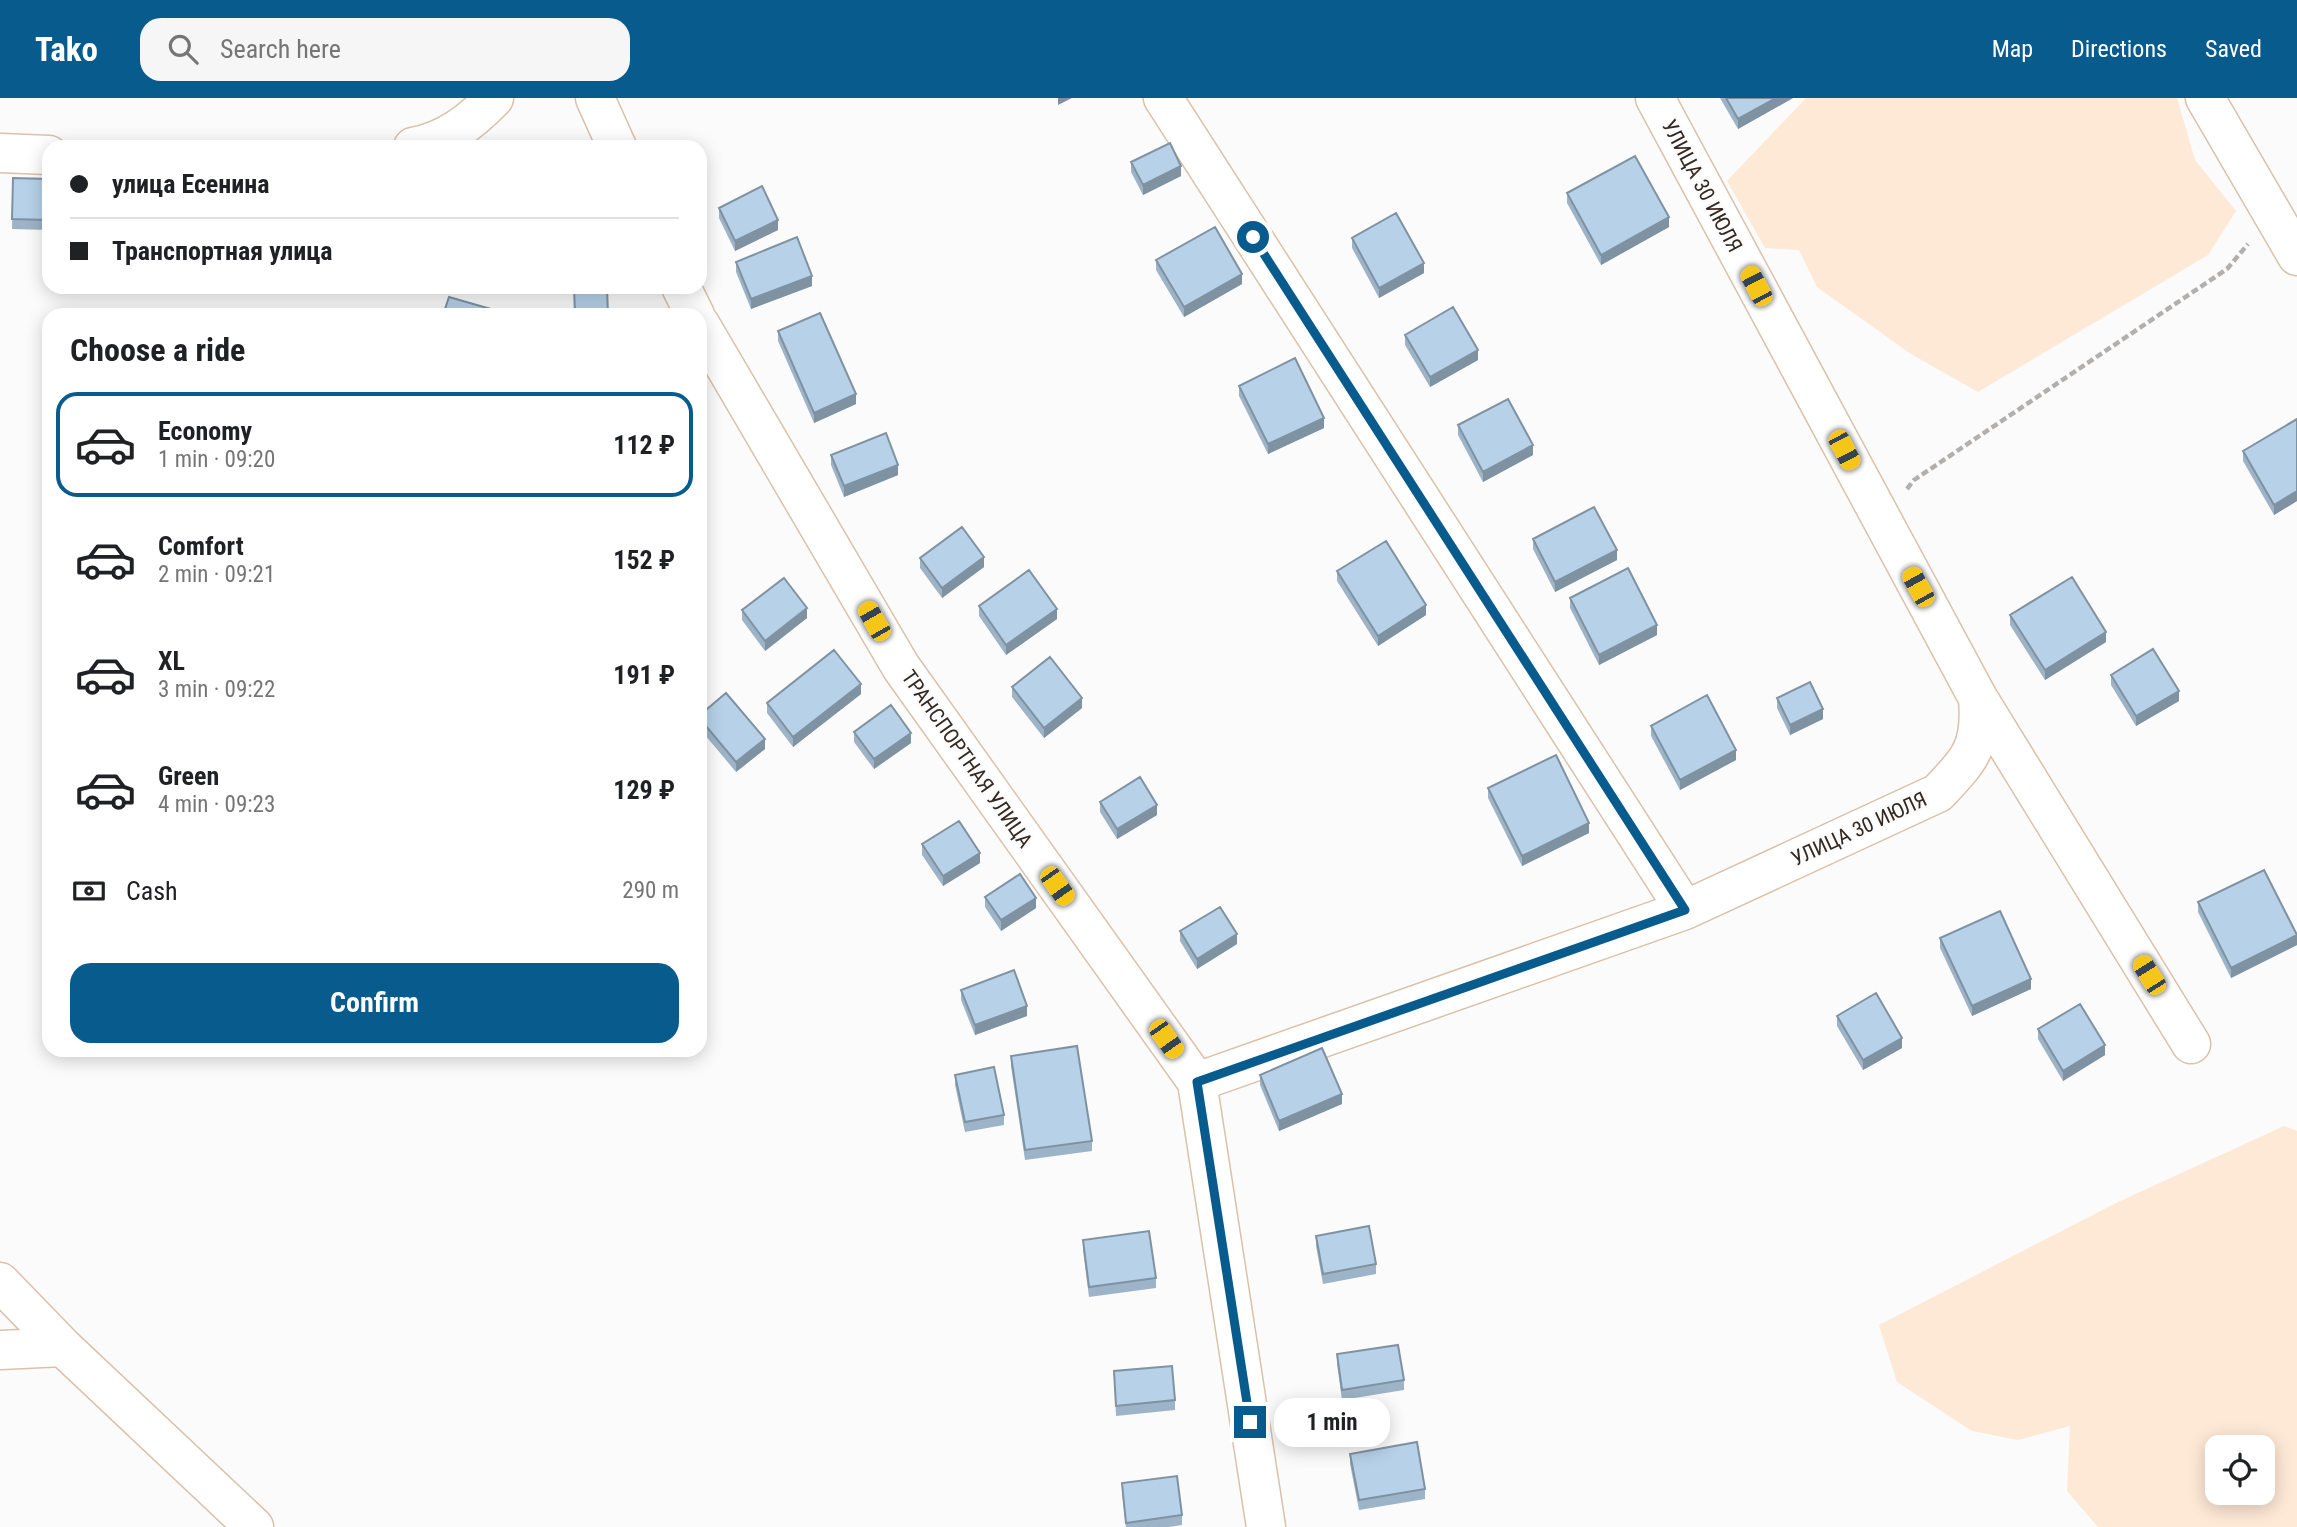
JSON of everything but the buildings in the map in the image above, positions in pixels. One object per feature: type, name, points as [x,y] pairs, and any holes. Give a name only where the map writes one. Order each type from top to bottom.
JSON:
[{"type":"street","points":[[439,140],[475,118],[494,98]]},
{"type":"street","points":[[595,98],[614,140]]},
{"type":"street","points":[[1163,98],[1685,910]]},
{"type":"street","name":"УЛИЦА 30 ИЮЛЯ","points":[[1197,1082],[1685,910],[1938,793],[1967,763],[1980,730],[1978,698],[1655,98]]},
{"type":"street","points":[[2205,98],[2297,256]]},
{"type":"street","points":[[0,153],[42,155]]},
{"type":"street","name":"ТРАНСПОРТНАЯ УЛИЦА","points":[[707,336],[901,667],[1197,1082],[1266,1527]]},
{"type":"street","points":[[1978,698],[2191,1045]]},
{"type":"street","points":[[0,1282],[63,1347],[254,1527]]},
{"type":"street","points":[[0,1350],[63,1347]]},
{"type":"path","points":[[1882,521],[1914,480],[2228,269],[2273,214]]},
{"type":"shaded area","points":[[1806,98],[2177,98],[2195,160],[2236,211],[2208,255],[1978,392],[1911,354],[1817,287],[1799,250],[1765,248],[1727,181]]},
{"type":"shaded area","points":[[2284,1126],[2297,1131],[2297,1527],[2098,1527],[2067,1491],[2070,1426],[2018,1440],[1972,1431],[1897,1382],[1879,1325],[2116,1203]]},
{"type":"route","points":[[1250,1422],[1197,1082],[1685,910],[1253,237]]}]
